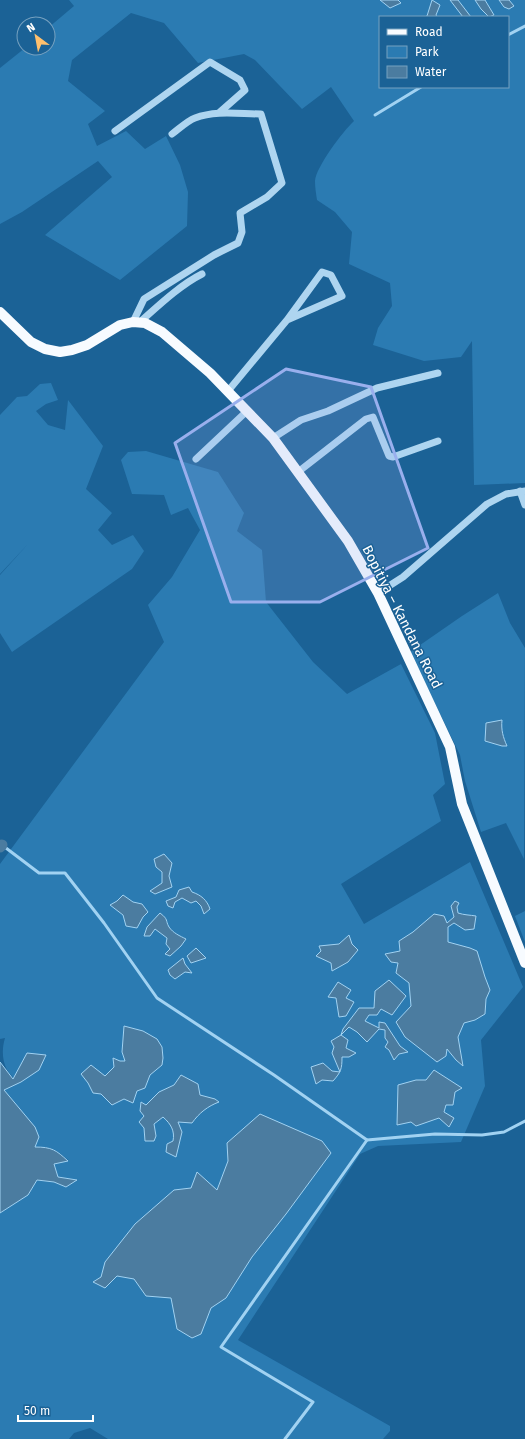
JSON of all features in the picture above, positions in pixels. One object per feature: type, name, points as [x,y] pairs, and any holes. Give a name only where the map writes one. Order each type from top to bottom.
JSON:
[{"type":"main road","points":[[0,312],[31,342],[44,349],[60,352],[72,350],[87,344],[120,325],[136,322]]},
{"type":"main road","name":"Bopitiya – Kandana Road","points":[[136,322],[145,323],[162,332],[210,373],[228,391],[273,438],[348,541],[378,593],[450,747],[462,804],[525,963]]},
{"type":"street","points":[[114,131],[210,62],[240,80],[245,90],[220,112]]},
{"type":"street","points":[[136,322],[144,299],[214,255],[238,243],[242,232],[240,213],[267,197],[282,183],[261,114],[220,112],[194,118],[172,134]]},
{"type":"street","points":[[228,391],[287,320],[322,272],[331,275],[342,296],[287,320]]},
{"type":"street","points":[[136,322],[194,278],[202,274]]},
{"type":"street","points":[[273,438],[301,420],[328,411],[377,388],[438,373]]},
{"type":"street","points":[[196,459],[247,411]]},
{"type":"street","points":[[298,472],[366,419],[373,417],[389,456],[393,457],[438,441]]},
{"type":"street","points":[[378,593],[402,577],[487,504],[506,494],[523,491],[525,505]]},
{"type":"highlighted area","points":[[286,369],[371,387],[428,548],[320,602],[231,602],[175,443]]},
{"type":"green space","points":[[69,0],[525,0],[525,483],[474,485],[472,341],[461,357],[424,361],[373,345],[378,328],[392,306],[390,283],[349,264],[352,232],[335,212],[317,200],[315,181],[320,167],[337,141],[354,121],[331,87],[302,109],[255,60],[244,54],[198,63],[164,23],[131,13],[72,60],[68,81],[105,111],[88,124],[97,146],[126,131],[145,149],[166,136],[180,165],[188,192],[187,226],[120,280],[45,235],[112,177],[98,161],[22,212],[0,224],[0,68],[16,55],[56,56],[56,21],[74,6]]},
{"type":"green space","points":[[51,383],[58,400],[46,404],[36,411],[48,425],[65,430],[68,400],[103,446],[86,489],[112,513],[98,530],[112,545],[133,535],[144,551],[132,569],[12,652],[0,633],[0,575],[28,544],[0,574],[0,415],[17,397],[27,396],[40,384]]},
{"type":"green space","points":[[146,451],[218,472],[244,513],[237,531],[262,550],[266,602],[313,662],[347,694],[401,664],[435,733],[445,784],[433,795],[441,821],[341,884],[364,924],[470,862],[523,987],[481,1040],[485,1086],[461,1142],[378,1146],[360,1154],[238,1340],[390,1426],[390,1431],[383,1439],[108,1439],[90,1428],[74,1433],[69,1439],[0,1439],[0,1213],[28,1195],[37,1180],[54,1182],[66,1187],[77,1180],[58,1177],[54,1164],[68,1160],[53,1149],[35,1147],[4,1089],[21,1082],[10,1074],[4,1063],[3,1051],[5,1038],[0,1039],[0,864],[164,642],[148,605],[172,577],[200,530],[188,508],[171,515],[164,495],[132,494],[121,460],[128,452]]},
{"type":"green space","points":[[498,593],[510,623],[525,648],[524,859],[506,823],[481,832],[465,781],[460,755],[410,652]]},
{"type":"green space","points":[[525,911],[525,942],[515,916]]},
{"type":"water","points":[[380,0],[398,0],[401,3],[390,8]]},
{"type":"water","points":[[432,0],[440,5],[436,16],[427,16]]},
{"type":"water","points":[[450,0],[458,0],[470,16],[462,16]]},
{"type":"water","points":[[475,0],[485,0],[494,15],[488,16]]},
{"type":"water","points":[[499,0],[509,0],[514,6],[509,9],[504,7]]},
{"type":"water","points":[[502,720],[504,740],[507,746],[485,741],[486,723]]},
{"type":"water","points":[[164,854],[172,863],[169,876],[172,887],[155,894],[150,891],[162,883],[162,872],[156,867],[154,859]]},
{"type":"water","points":[[189,887],[192,892],[201,896],[207,903],[210,909],[204,914],[201,906],[196,901],[191,903],[182,898],[175,902],[173,908],[168,906],[166,901],[176,897],[179,890]]},
{"type":"water","points":[[123,895],[133,902],[142,904],[148,912],[143,917],[137,928],[126,926],[123,915],[110,905]]},
{"type":"water","points":[[455,901],[459,903],[457,907],[458,913],[476,916],[474,929],[465,930],[454,923],[448,927],[448,942],[477,951],[490,990],[486,999],[485,1014],[475,1020],[464,1023],[458,1037],[463,1066],[447,1049],[446,1056],[437,1062],[405,1037],[396,1022],[411,1006],[409,983],[396,973],[398,963],[391,962],[385,954],[400,951],[399,941],[413,932],[434,914],[444,916],[447,923],[454,917],[451,906]]},
{"type":"water","points":[[160,913],[166,919],[172,931],[186,939],[170,956],[165,954],[170,949],[166,944],[167,938],[155,929],[150,936],[144,936],[147,927]]},
{"type":"water","points":[[349,935],[352,944],[358,950],[348,962],[332,971],[331,963],[316,956],[321,951],[319,946],[339,944]]},
{"type":"water","points":[[196,948],[206,958],[191,963],[187,956]]},
{"type":"water","points":[[183,958],[185,964],[192,973],[185,972],[175,979],[170,975],[168,970]]},
{"type":"water","points":[[389,980],[406,996],[392,1015],[381,1009],[377,1015],[369,1015],[365,1021],[379,1028],[379,1022],[385,1023],[400,1046],[408,1052],[399,1054],[394,1060],[389,1050],[385,1047],[388,1042],[385,1038],[385,1030],[379,1029],[367,1042],[357,1032],[349,1027],[341,1035],[343,1029],[359,1008],[374,1008],[375,991]]},
{"type":"water","points":[[338,982],[351,990],[346,998],[354,1002],[346,1016],[339,1017],[336,998],[328,997]]},
{"type":"water","points":[[124,1026],[143,1031],[157,1039],[162,1047],[162,1065],[150,1075],[145,1088],[137,1091],[133,1103],[124,1099],[112,1105],[101,1094],[93,1093],[81,1074],[91,1065],[105,1076],[114,1067],[113,1058],[120,1061],[125,1061],[122,1052]]},
{"type":"water","points":[[341,1035],[348,1040],[346,1048],[356,1053],[349,1057],[342,1057],[340,1072],[332,1053],[334,1047],[331,1041]]},
{"type":"water","points":[[27,1053],[46,1055],[39,1070],[21,1082],[4,1090],[35,1127],[39,1137],[35,1147],[53,1150],[68,1161],[54,1164],[58,1177],[77,1180],[66,1187],[54,1182],[37,1180],[28,1195],[0,1213],[0,1062],[13,1079]]},
{"type":"water","points":[[323,1063],[332,1071],[340,1072],[333,1081],[322,1080],[316,1084],[311,1067]]},
{"type":"water","points":[[434,1070],[462,1088],[455,1092],[453,1105],[446,1105],[444,1112],[454,1118],[449,1127],[439,1118],[416,1126],[411,1122],[397,1125],[398,1085],[416,1080],[426,1080]]},
{"type":"water","points":[[181,1075],[198,1084],[200,1095],[215,1099],[219,1102],[204,1110],[192,1123],[178,1122],[182,1132],[176,1157],[166,1152],[167,1144],[173,1141],[173,1134],[172,1128],[163,1117],[154,1124],[156,1136],[154,1141],[145,1141],[144,1128],[139,1122],[144,1116],[140,1111],[141,1102],[146,1105],[159,1092],[174,1085]]},
{"type":"water","points":[[260,1114],[322,1141],[331,1153],[252,1257],[226,1298],[211,1308],[201,1334],[192,1338],[177,1329],[171,1298],[146,1296],[134,1279],[117,1276],[105,1288],[93,1282],[101,1277],[105,1262],[135,1224],[174,1190],[191,1188],[197,1172],[217,1190],[228,1161],[227,1143]]},
{"type":"waterway","points":[[509,34],[525,26]]},
{"type":"waterway","points":[[375,115],[419,88]]},
{"type":"waterway","points":[[2,845],[39,873],[65,873],[104,923],[157,998],[274,1075],[367,1140],[221,1347],[313,1402],[285,1439]]},
{"type":"waterway","points":[[367,1140],[435,1134],[482,1135],[504,1132],[525,1121]]}]
